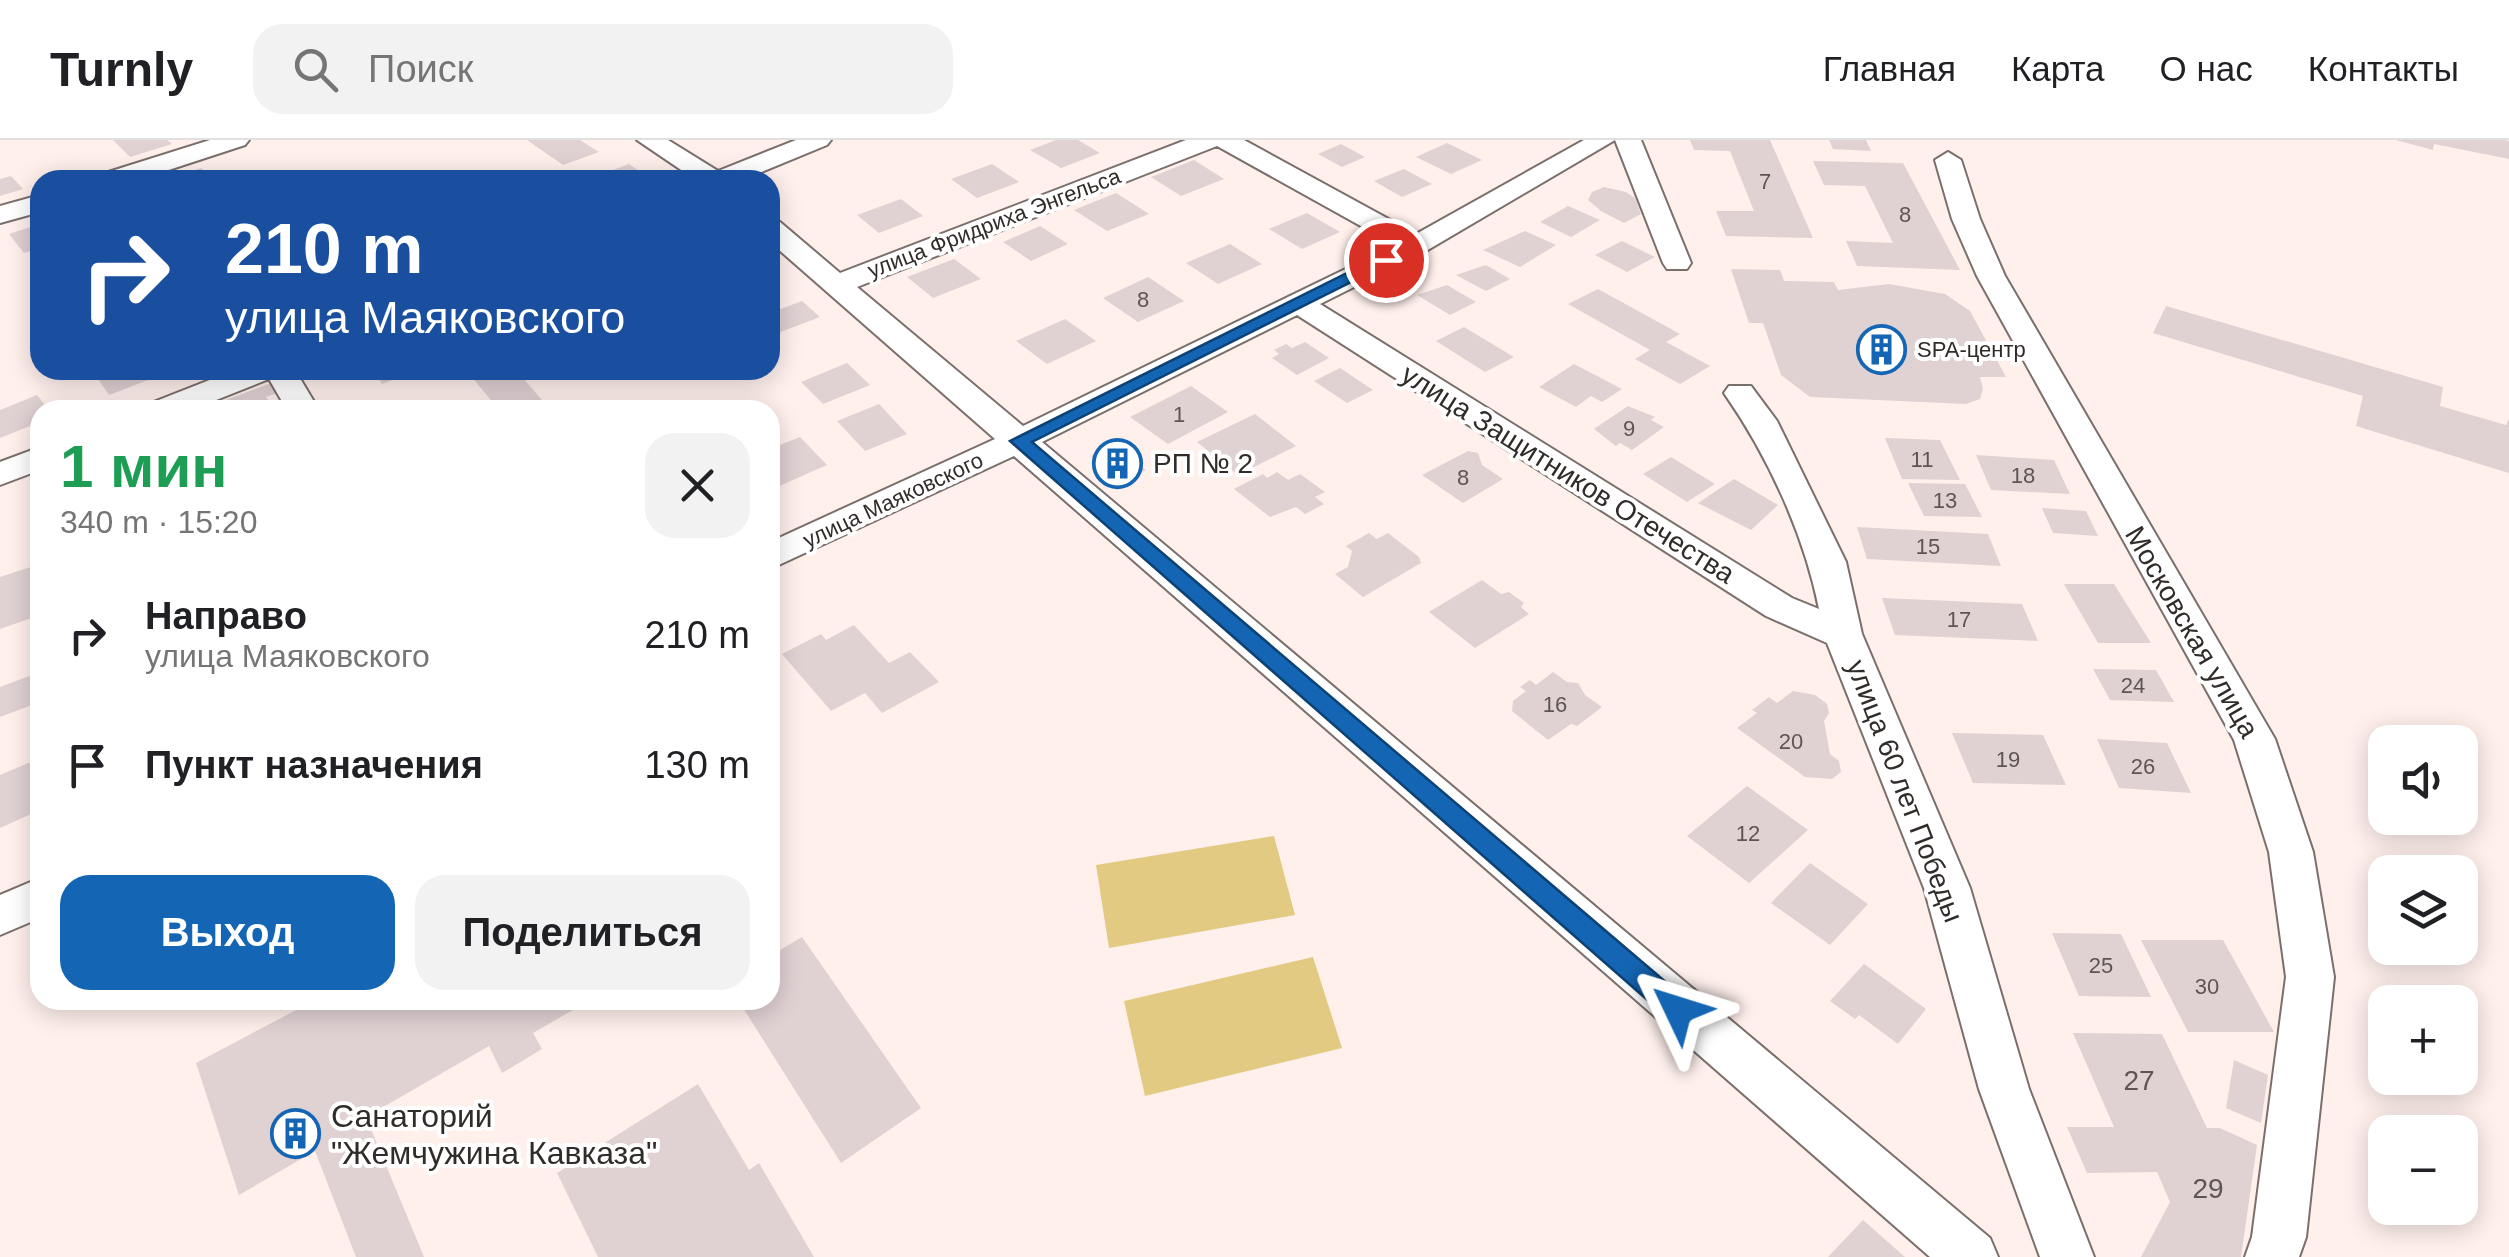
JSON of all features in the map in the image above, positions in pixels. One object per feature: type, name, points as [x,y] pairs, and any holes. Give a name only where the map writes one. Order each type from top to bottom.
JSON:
[{"type":"street","points":[[142,170],[236,140]]},
{"type":"street","points":[[650,140],[700,170]]},
{"type":"street","points":[[742,170],[818,140]]},
{"type":"street","name":"улица Фридриха Энгельса","points":[[834,284],[1209,140]]},
{"type":"street","points":[[1225,140],[1416,246]]},
{"type":"street","name":"улица Маяковского","points":[[780,552],[1019,441],[1416,246],[1603,140]]},
{"type":"street","points":[[1628,140],[1677,264]]},
{"type":"street","name":"Московская улица","points":[[1948,160],[1966,219],[1991,276],[2254,739],[2291,852],[2310,977],[2279,1238],[2272,1257]]},
{"type":"street","points":[[0,215],[30,205]]},
{"type":"street","points":[[780,237],[1970,1257]]},
{"type":"street","name":"улица Защитников Отечества","points":[[1298,302],[1779,608],[1843,634]]},
{"type":"street","points":[[187,400],[238,380]]},
{"type":"street","name":"улица 60 лет Победы","points":[[1740,393],[1761,421],[1828,562],[1843,634],[1947,888],[2004,1089],[2067,1257]]},
{"type":"street","points":[[0,474],[30,462]]},
{"type":"street","points":[[0,916],[30,902]]},
{"type":"shaded area","points":[[1274,836],[1295,915],[1109,948],[1096,865]]},
{"type":"shaded area","points":[[1313,957],[1342,1048],[1145,1096],[1124,1001]]},
{"type":"building","points":[[113,140],[167,140],[172,144],[130,157]]},
{"type":"building","points":[[527,140],[580,140],[599,152],[563,165]]},
{"type":"building","points":[[1056,140],[1078,140],[1100,153],[1061,168],[1030,150]]},
{"type":"building","points":[[1690,140],[1770,140],[1813,238],[1726,236],[1716,211],[1754,211],[1730,151],[1694,150]]},
{"type":"building","points":[[1829,140],[1866,140],[1871,151],[1833,149]]},
{"type":"building","points":[[2396,140],[2504,140],[2509,141],[2509,159],[2434,144],[2433,150]]},
{"type":"building","points":[[1447,143],[1482,160],[1451,174],[1416,157]]},
{"type":"building","points":[[1341,144],[1365,157],[1342,167],[1318,154]]},
{"type":"building","points":[[1194,160],[1224,179],[1181,196],[1151,177]]},
{"type":"building","points":[[1813,161],[1903,163],[1960,270],[1857,266],[1846,241],[1893,243],[1865,186],[1824,185]]},
{"type":"building","points":[[629,164],[638,170],[613,170]]},
{"type":"building","points":[[992,164],[1019,182],[977,198],[951,179]]},
{"type":"building","points":[[1404,169],[1432,184],[1402,197],[1374,181]]},
{"type":"building","points":[[11,176],[23,189],[0,196],[0,179]]},
{"type":"building","points":[[1604,187],[1635,198],[1641,214],[1624,223],[1601,211],[1588,200],[1592,192]]},
{"type":"building","points":[[1116,193],[1149,214],[1107,231],[1074,210]]},
{"type":"building","points":[[901,199],[923,216],[879,233],[857,215]]},
{"type":"building","points":[[1568,206],[1600,220],[1571,237],[1540,222]]},
{"type":"building","points":[[1307,213],[1340,232],[1302,249],[1269,229]]},
{"type":"building","points":[[1040,226],[1068,244],[1031,261],[1003,242]]},
{"type":"building","points":[[30,227],[30,251],[24,253],[9,234]]},
{"type":"building","points":[[1525,231],[1556,245],[1520,267],[1483,250]]},
{"type":"building","points":[[1622,241],[1655,257],[1627,272],[1595,255]]},
{"type":"building","points":[[1230,244],[1262,264],[1218,284],[1186,263]]},
{"type":"building","points":[[954,259],[981,279],[933,298],[907,277]]},
{"type":"building","points":[[1486,265],[1510,279],[1486,291],[1456,275]]},
{"type":"building","name":"SPA-центр","points":[[1731,269],[1780,270],[1784,281],[1834,282],[1838,290],[1889,284],[1945,294],[1970,311],[2006,377],[1980,377],[1980,399],[1966,404],[1810,397],[1781,375],[1763,323],[1749,323]]},
{"type":"building","points":[[1148,277],[1184,301],[1138,322],[1103,298]]},
{"type":"building","points":[[1447,285],[1476,302],[1450,315],[1417,295]]},
{"type":"building","points":[[1598,289],[1680,334],[1666,342],[1710,366],[1680,384],[1635,359],[1650,350],[1568,304]]},
{"type":"building","points":[[802,301],[820,317],[780,332],[780,309]]},
{"type":"building","points":[[2166,306],[2443,387],[2440,406],[2506,425],[2509,419],[2509,473],[2356,426],[2363,396],[2153,333]]},
{"type":"building","points":[[1065,319],[1096,341],[1047,364],[1016,341]]},
{"type":"building","points":[[1464,327],[1514,357],[1485,372],[1436,341]]},
{"type":"building","points":[[1305,342],[1329,358],[1297,375],[1272,358],[1279,354],[1274,350],[1286,344],[1292,348]]},
{"type":"building","points":[[847,363],[870,385],[823,404],[801,382]]},
{"type":"building","points":[[1574,364],[1622,389],[1602,402],[1591,396],[1576,407],[1539,387]]},
{"type":"building","points":[[1340,368],[1373,390],[1347,403],[1314,381]]},
{"type":"building","points":[[99,380],[148,380],[109,395]]},
{"type":"building","points":[[474,380],[525,380],[542,400],[491,400]]},
{"type":"building","points":[[274,382],[281,392],[266,397],[268,400],[226,400]]},
{"type":"building","points":[[1191,386],[1228,412],[1168,444],[1130,417]]},
{"type":"building","points":[[37,395],[41,400],[30,400],[30,426],[0,438],[0,410]]},
{"type":"building","points":[[879,404],[907,434],[865,451],[837,421]]},
{"type":"building","points":[[1628,406],[1655,417],[1651,420],[1664,427],[1632,450],[1620,443],[1616,446],[1594,429]]},
{"type":"building","points":[[1255,414],[1296,446],[1238,475],[1197,442]]},
{"type":"building","points":[[800,437],[827,465],[780,486],[780,445]]},
{"type":"building","points":[[1885,438],[1940,440],[1960,480],[1902,479]]},
{"type":"building","name":"РП № 2","points":[[1117,445],[1146,470],[1120,482],[1091,456]]},
{"type":"building","points":[[1468,451],[1478,453],[1482,465],[1503,479],[1463,503],[1422,475]]},
{"type":"building","points":[[1976,455],[2054,460],[2070,494],[1991,490]]},
{"type":"building","points":[[1671,457],[1715,484],[1687,502],[1643,474]]},
{"type":"building","points":[[1277,472],[1288,480],[1300,474],[1325,492],[1315,497],[1324,504],[1305,514],[1296,507],[1270,517],[1234,489],[1263,474],[1267,478]]},
{"type":"building","points":[[1734,479],[1778,505],[1751,530],[1698,503]]},
{"type":"building","points":[[1908,483],[1965,484],[1982,517],[1924,516]]},
{"type":"building","points":[[2042,508],[2086,511],[2098,536],[2053,533]]},
{"type":"building","points":[[1857,527],[1988,534],[2001,566],[1867,559]]},
{"type":"building","points":[[1369,533],[1377,539],[1388,533],[1419,557],[1421,563],[1363,597],[1335,574],[1348,567],[1352,551],[1346,546]]},
{"type":"building","points":[[30,567],[30,618],[0,629],[0,577]]},
{"type":"building","points":[[1482,580],[1501,594],[1509,592],[1524,603],[1521,607],[1529,614],[1475,648],[1429,612]]},
{"type":"building","points":[[2064,584],[2114,584],[2151,643],[2098,643]]},
{"type":"building","points":[[1882,598],[2022,604],[2038,641],[1895,635]]},
{"type":"building","points":[[854,625],[889,663],[910,652],[939,682],[882,713],[865,693],[831,711],[782,654],[821,634],[826,640]]},
{"type":"building","points":[[2093,669],[2156,670],[2174,702],[2110,700]]},
{"type":"building","points":[[1553,672],[1567,682],[1578,683],[1585,695],[1602,707],[1577,726],[1571,724],[1548,740],[1512,711],[1513,701],[1526,691],[1520,687],[1530,680],[1536,685]]},
{"type":"building","points":[[30,676],[30,706],[0,717],[0,687]]},
{"type":"building","points":[[1793,691],[1815,695],[1827,704],[1829,713],[1824,721],[1830,754],[1839,761],[1841,772],[1832,779],[1805,777],[1737,728],[1757,713],[1752,710],[1769,697],[1777,703]]},
{"type":"building","points":[[1952,733],[2043,735],[2066,785],[1973,783]]},
{"type":"building","points":[[2097,739],[2167,743],[2191,793],[2119,788]]},
{"type":"building","points":[[30,762],[30,814],[0,828],[0,775]]},
{"type":"building","points":[[1747,786],[1808,830],[1749,883],[1687,836]]},
{"type":"building","points":[[1810,863],[1868,904],[1830,945],[1771,903]]},
{"type":"building","points":[[2052,933],[2121,934],[2151,997],[2079,996]]},
{"type":"building","points":[[802,937],[921,1108],[841,1163],[744,1010],[780,1010],[780,950]]},
{"type":"building","points":[[2141,940],[2223,940],[2274,1032],[2188,1032]]},
{"type":"building","points":[[1864,964],[1926,1009],[1898,1044],[1859,1015],[1855,1019],[1830,1001]]},
{"type":"building","name":"Санаторий \"Жемчужина Кавказа\"","points":[[296,1010],[573,1010],[533,1033],[542,1049],[502,1073],[489,1046],[366,1117],[424,1257],[356,1257],[315,1151],[239,1195],[196,1063]]},
{"type":"building","points":[[2073,1033],[2162,1034],[2207,1128],[2220,1128],[2257,1145],[2241,1257],[2141,1257],[2170,1202],[2157,1172],[2087,1173],[2067,1127],[2114,1127]]},
{"type":"building","points":[[2234,1060],[2268,1075],[2261,1123],[2226,1108]]},
{"type":"building","name":"Санаторий \"Жемчужина Кавказа\"","points":[[698,1084],[749,1170],[759,1163],[814,1257],[598,1257],[557,1173]]},
{"type":"building","points":[[1863,1220],[1905,1257],[1828,1257]]},
{"type":"place","name":"SPA-центр","points":[[1882,349]]},
{"type":"place","name":"РП № 2","points":[[1118,463]]},
{"type":"place","name":"Санаторий \"Жемчужина Кавказа\"","points":[[296,1134]]},
{"type":"route","points":[[1386,260],[1019,441],[1678,1010]]}]
